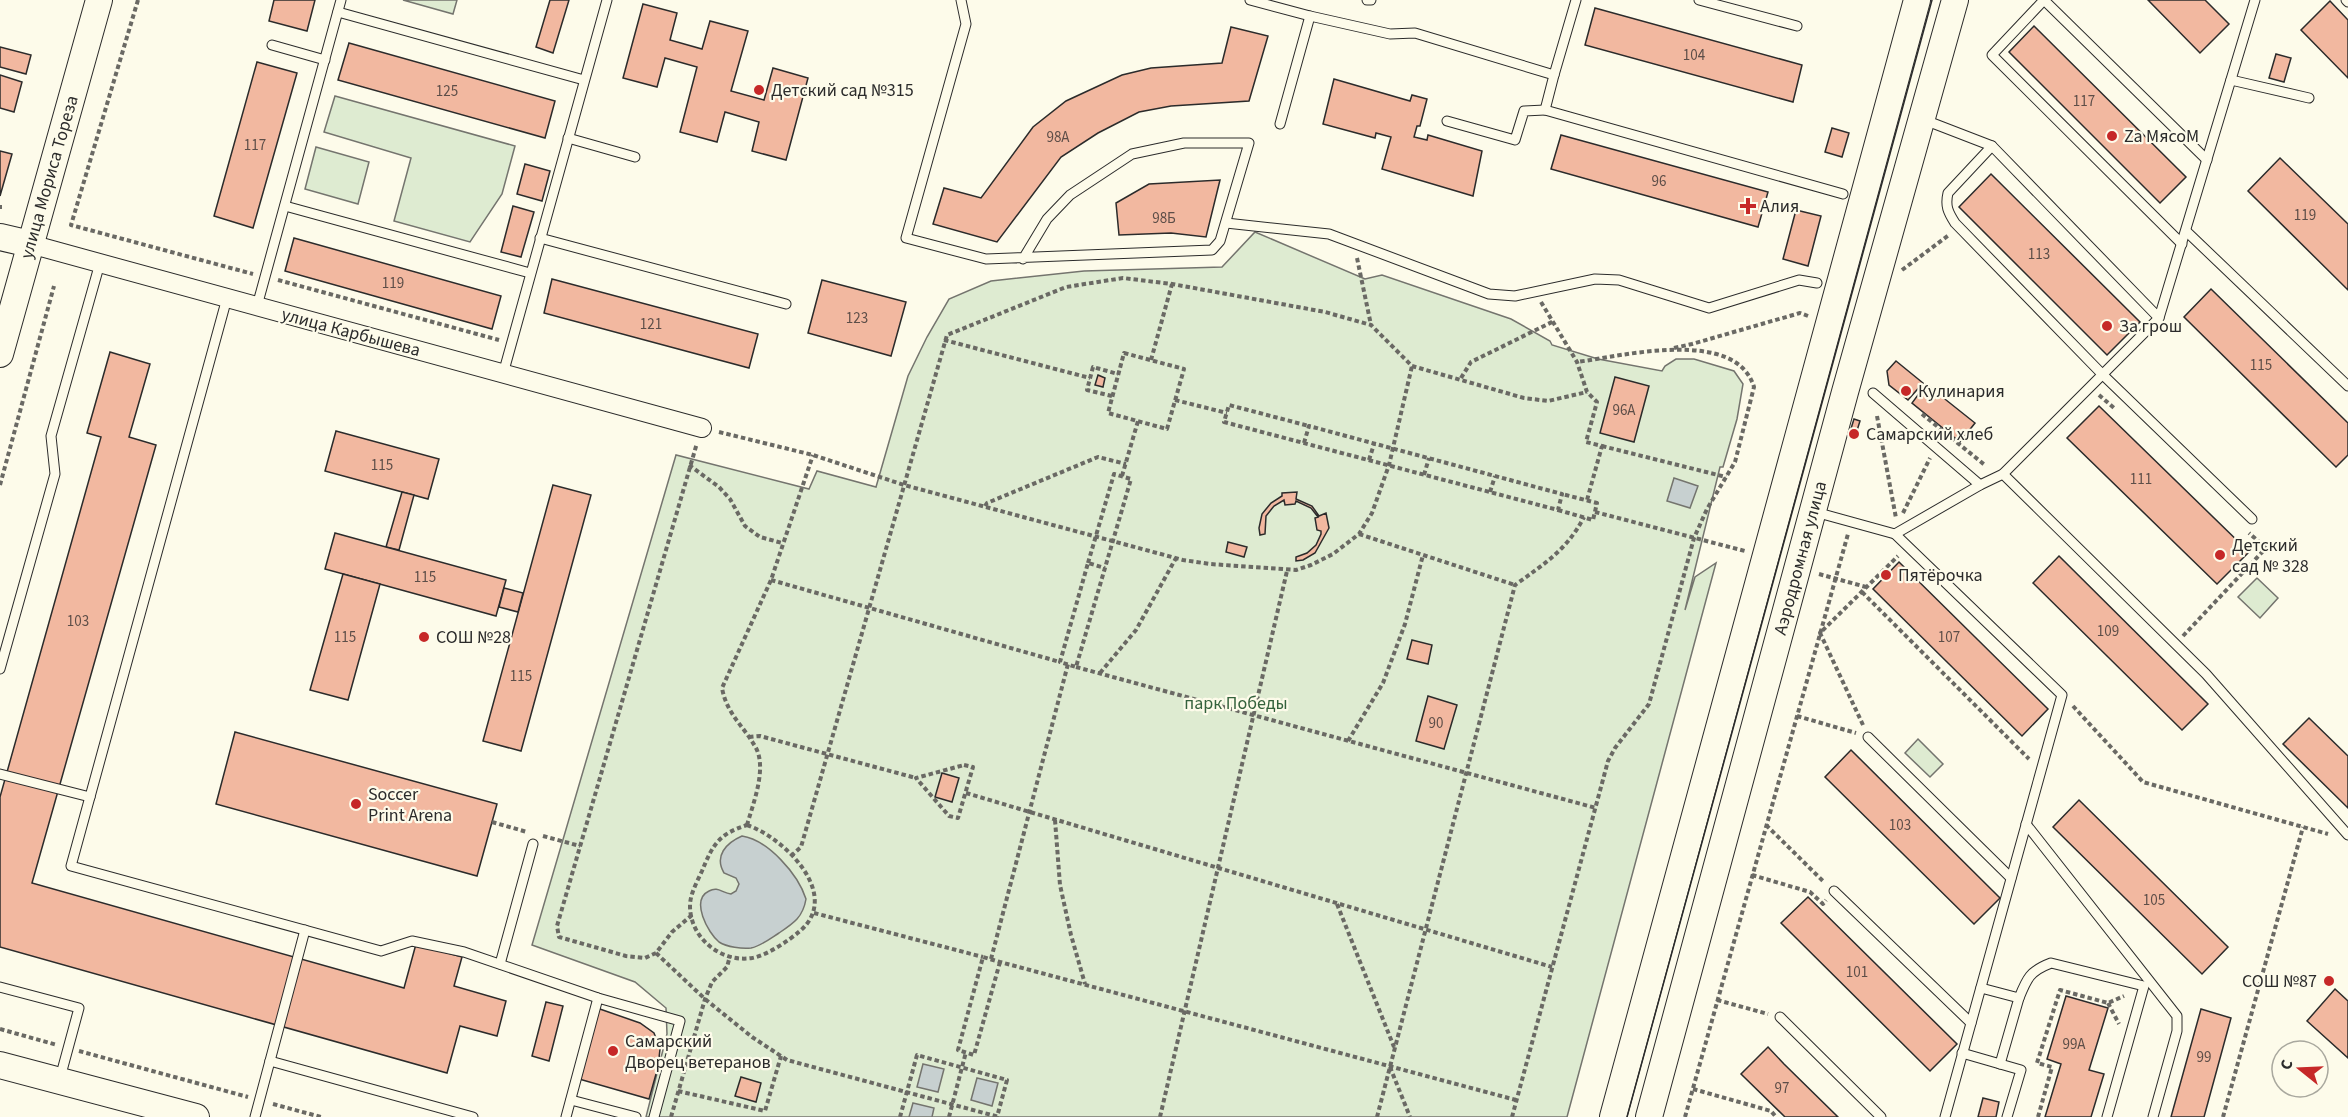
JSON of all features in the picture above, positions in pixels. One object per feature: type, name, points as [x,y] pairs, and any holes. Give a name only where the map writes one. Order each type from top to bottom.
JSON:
[{"type":"main road","name":"улица Мориса Тореза","points":[[0,354],[99,0]]},
{"type":"main road","name":"Аэродромная улица","points":[[1613,1117],[1848,195],[1917,0]]},
{"type":"main road","name":"Аэродромная улица","points":[[1649,1117],[1797,569],[1955,0]]},
{"type":"main road","name":"улица Карбышева","points":[[0,237],[30,244]]},
{"type":"main road","points":[[0,1065],[196,1117]]},
{"type":"street","name":"улица Карбышева","points":[[30,244],[702,428]]},
{"type":"lane","points":[[257,306],[341,0]]},
{"type":"lane","points":[[503,374],[607,0]]},
{"type":"lane","points":[[962,0],[966,24],[906,238],[986,259],[1023,259],[1212,250],[1220,242],[1249,142],[1184,143],[1132,154],[1070,195],[1047,219],[1023,259]]},
{"type":"lane","points":[[1250,0],[1390,34],[1415,33],[1554,75]]},
{"type":"lane","points":[[1545,110],[1575,0]]},
{"type":"lane","points":[[1699,0],[1797,26]]},
{"type":"lane","points":[[2182,244],[1992,55],[2044,0],[2207,160]]},
{"type":"lane","points":[[1895,534],[2003,474],[2159,318],[2253,4],[2244,0]]},
{"type":"lane","points":[[338,12],[584,80]]},
{"type":"lane","points":[[1280,124],[1310,16]]},
{"type":"lane","points":[[272,45],[325,60]]},
{"type":"lane","points":[[2231,80],[2309,98]]},
{"type":"lane","points":[[1447,121],[1515,140],[1524,111],[1545,110],[1848,195]]},
{"type":"lane","points":[[1922,119],[1992,146],[2159,318]]},
{"type":"lane","points":[[568,138],[635,157]]},
{"type":"lane","points":[[1992,146],[1948,193],[1946,203],[1948,213],[2102,374],[2252,519]]},
{"type":"lane","points":[[285,206],[530,273]]},
{"type":"lane","points":[[1226,223],[1320,232],[1489,294],[1515,296],[1595,279],[1619,280],[1709,308],[1799,280],[1818,283]]},
{"type":"lane","points":[[2186,231],[2348,386]]},
{"type":"lane","points":[[540,238],[786,304]]},
{"type":"lane","points":[[0,669],[55,474],[51,436],[100,263]]},
{"type":"lane","points":[[227,298],[71,866],[381,951],[412,941],[464,952],[598,998],[680,1021],[654,1117]]},
{"type":"lane","points":[[1873,393],[1980,485]]},
{"type":"lane","points":[[2003,474],[2206,674],[2348,835]]},
{"type":"lane","points":[[1813,511],[1895,534],[2062,695],[1945,1117]]},
{"type":"lane","points":[[1868,737],[2011,878]]},
{"type":"lane","points":[[0,774],[90,797]]},
{"type":"lane","points":[[2026,824],[2146,982],[2177,1016],[2177,1031],[2153,1117]]},
{"type":"lane","points":[[500,964],[533,844]]},
{"type":"lane","points":[[1834,891],[1971,1023]]},
{"type":"lane","points":[[255,1117],[305,930]]},
{"type":"lane","points":[[2000,1064],[2019,998],[2027,978],[2037,968],[2051,963],[2146,982]]},
{"type":"lane","points":[[2107,1117],[2146,982]]},
{"type":"lane","points":[[0,987],[79,1008],[59,1080]]},
{"type":"lane","points":[[1981,988],[2019,998]]},
{"type":"lane","points":[[567,1117],[598,998]]},
{"type":"lane","points":[[1780,1017],[1881,1117]]},
{"type":"lane","points":[[1962,1053],[2021,1070],[2007,1117]]},
{"type":"lane","points":[[270,1061],[473,1117]]},
{"type":"lane","points":[[571,1100],[636,1117]]},
{"type":"path","points":[[138,0],[72,225],[511,343]]},
{"type":"path","points":[[1893,277],[1959,227]]},
{"type":"path","points":[[1353,243],[1371,325]]},
{"type":"path","points":[[791,856],[801,847],[947,335],[1066,287],[1123,278],[1172,284],[1325,312],[1371,325],[1412,366],[1461,378],[1524,398],[1548,401],[1587,392]]},
{"type":"path","points":[[1151,360],[1172,284]]},
{"type":"path","points":[[0,484],[54,286]]},
{"type":"path","points":[[1534,291],[1577,362],[1587,392],[1597,402],[1586,442],[1726,477]]},
{"type":"path","points":[[1577,362],[1692,344],[1800,314],[1808,316]]},
{"type":"path","points":[[1461,378],[1471,362],[1554,321]]},
{"type":"path","points":[[944,340],[1090,378]]},
{"type":"path","points":[[1512,1117],[1608,761],[1615,748],[1649,704],[1694,538],[1707,508],[1735,462],[1754,387],[1752,380],[1735,364],[1718,354],[1696,349],[1661,350]]},
{"type":"path","points":[[1124,353],[1184,369],[1167,429],[1108,413],[1118,374],[1124,353]]},
{"type":"path","points":[[692,915],[672,932],[656,953],[645,958],[584,946],[559,937],[557,926],[689,465],[702,428],[813,455],[904,485],[1176,558],[1210,564],[1287,571],[1311,565],[1332,554],[1359,534],[1372,513],[1394,449],[1412,366]]},
{"type":"path","points":[[1112,396],[1087,390],[1093,367],[1118,374]]},
{"type":"path","points":[[2090,386],[2116,410]]},
{"type":"path","points":[[1873,393],[1898,524],[1943,431]]},
{"type":"path","points":[[1175,400],[1227,413]]},
{"type":"path","points":[[1229,405],[1374,444],[1597,503],[1593,520],[1224,422],[1229,405]]},
{"type":"path","points":[[1917,410],[1992,471]]},
{"type":"path","points":[[1122,476],[1138,421]]},
{"type":"path","points":[[1304,443],[1309,426]]},
{"type":"path","points":[[1369,460],[1374,444]]},
{"type":"path","points":[[1587,500],[1602,446]]},
{"type":"path","points":[[747,825],[760,776],[757,750],[725,704],[722,688],[771,580],[813,455]]},
{"type":"path","points":[[985,506],[987,503],[1098,457],[1126,464]]},
{"type":"path","points":[[1424,475],[1429,458]]},
{"type":"path","points":[[689,465],[724,493],[744,526],[760,537],[782,543]]},
{"type":"path","points":[[1060,662],[1114,474],[1122,476],[1131,479],[1076,667]]},
{"type":"path","points":[[1490,492],[1495,476]]},
{"type":"path","points":[[1558,510],[1562,494]]},
{"type":"path","points":[[1595,512],[1746,551]]},
{"type":"path","points":[[1377,1117],[1515,585],[1556,556],[1574,537],[1584,517]]},
{"type":"path","points":[[1685,1117],[1851,522]]},
{"type":"path","points":[[2176,644],[2266,548],[2248,532]]},
{"type":"path","points":[[1359,534],[1515,585]]},
{"type":"path","points":[[1820,633],[1908,546]]},
{"type":"path","points":[[1348,741],[1383,683],[1406,624],[1423,555]]},
{"type":"path","points":[[1100,673],[1136,630],[1176,558]]},
{"type":"path","points":[[1088,563],[1105,568]]},
{"type":"path","points":[[1797,569],[1867,587]]},
{"type":"path","points":[[1160,1117],[1287,571]]},
{"type":"path","points":[[771,580],[1076,667],[1596,808]]},
{"type":"path","points":[[1862,592],[2041,771]]},
{"type":"path","points":[[1820,633],[1868,737]]},
{"type":"path","points":[[991,959],[1068,664]]},
{"type":"path","points":[[2062,695],[2143,782],[2335,836]]},
{"type":"path","points":[[1797,716],[1868,737]]},
{"type":"path","points":[[748,737],[760,736],[915,778],[964,765],[973,767],[958,818],[949,816],[915,778]]},
{"type":"path","points":[[966,793],[1552,967]]},
{"type":"path","points":[[1055,820],[1060,885],[1085,984]]},
{"type":"path","points":[[747,825],[766,835],[802,867],[817,898],[810,923],[793,937],[753,958],[730,956],[715,951],[703,940],[692,915],[692,893],[711,850],[728,831],[747,825]]},
{"type":"path","points":[[1766,825],[1834,891]]},
{"type":"path","points":[[2223,1117],[2303,827]]},
{"type":"path","points":[[1752,875],[1810,892]]},
{"type":"path","points":[[1337,903],[1395,1049]]},
{"type":"path","points":[[814,914],[991,959],[1516,1100]]},
{"type":"path","points":[[656,953],[705,999],[752,1037],[781,1056],[809,1066],[906,1092],[952,1104],[998,1117],[1007,1080],[917,1055],[906,1092],[900,1117]]},
{"type":"path","points":[[671,1117],[711,982],[727,966],[730,956]]},
{"type":"path","points":[[983,957],[958,1050],[974,1055],[1000,962]]},
{"type":"path","points":[[2038,1117],[2052,1067],[2037,1063],[2060,990],[2108,1004]]},
{"type":"path","points":[[1717,1000],[1780,1017]]},
{"type":"path","points":[[0,1029],[321,1117]]},
{"type":"path","points":[[949,1117],[966,1052]]},
{"type":"path","points":[[678,1091],[765,1111],[781,1056]]},
{"type":"path","points":[[1390,1066],[1410,1117]]},
{"type":"path","points":[[1693,1089],[1770,1111],[1776,1117]]},
{"type":"green space","points":[[403,0],[457,0],[453,14]]},
{"type":"green space","points":[[335,96],[515,146],[502,194],[470,242],[394,221],[411,158],[324,132]]},
{"type":"green space","points":[[316,147],[369,162],[358,204],[305,189]]},
{"type":"green space","name":"парк Победы","points":[[1255,232],[1365,279],[1382,275],[1511,319],[1550,341],[1552,345],[1598,359],[1662,371],[1665,366],[1676,359],[1694,359],[1734,371],[1743,384],[1737,419],[1723,467],[1720,467],[1685,610],[1695,577],[1716,563],[1567,1117],[646,1117],[667,1034],[666,1008],[635,982],[532,945],[676,455],[809,489],[817,471],[876,487],[908,376],[949,299],[991,281],[1084,271],[1222,267]]},
{"type":"green space","points":[[2257,578],[2278,598],[2260,618],[2238,597]]},
{"type":"green space","points":[[1918,739],[1943,764],[1930,777],[1905,753]]},
{"type":"shaded area","points":[[1674,478],[1698,486],[1690,508],[1667,501]]},
{"type":"shaded area","points":[[742,836],[772,851],[789,869],[806,899],[803,910],[793,923],[762,944],[747,948],[719,942],[710,932],[701,909],[704,895],[709,891],[718,889],[731,894],[736,891],[739,884],[736,878],[724,873],[720,861],[727,846]]},
{"type":"shaded area","points":[[923,1064],[944,1069],[938,1092],[917,1087]]},
{"type":"shaded area","points":[[977,1078],[998,1083],[992,1106],[971,1100]]},
{"type":"shaded area","points":[[913,1103],[934,1108],[932,1117],[909,1117]]},
{"type":"building","points":[[274,0],[315,0],[307,31],[269,21]]},
{"type":"building","points":[[550,0],[569,0],[553,53],[536,47]]},
{"type":"building","points":[[2148,0],[2205,0],[2229,24],[2200,53]]},
{"type":"building","points":[[2330,1],[2348,20],[2348,78],[2301,30]]},
{"type":"building","points":[[643,4],[677,13],[670,40],[702,49],[710,21],[748,31],[731,91],[764,100],[773,68],[808,78],[786,160],[752,151],[759,122],[725,112],[717,142],[680,132],[697,67],[665,58],[657,87],[623,78]]},
{"type":"building","points":[[1595,8],[1802,65],[1793,102],[1585,45]]},
{"type":"building","points":[[2034,26],[2186,177],[2160,203],[2009,52]]},
{"type":"building","points":[[1231,27],[1268,36],[1249,101],[1171,106],[1139,112],[1098,133],[1061,157],[997,242],[933,224],[944,188],[981,198],[1033,127],[1066,101],[1122,75],[1151,68],[1222,63]]},
{"type":"building","points":[[349,43],[555,101],[545,138],[338,80]]},
{"type":"building","points":[[0,47],[31,55],[26,74],[0,67]]},
{"type":"building","points":[[2276,54],[2291,58],[2284,82],[2269,78]]},
{"type":"building","points":[[257,62],[297,73],[253,228],[214,216]]},
{"type":"building","points":[[0,75],[22,82],[14,112],[0,108]]},
{"type":"building","points":[[1334,79],[1410,101],[1412,95],[1427,99],[1420,126],[1417,126],[1414,137],[1427,140],[1428,135],[1482,151],[1473,196],[1382,169],[1391,137],[1376,133],[1375,138],[1323,124]]},
{"type":"building","points":[[1832,128],[1849,133],[1842,157],[1825,152]]},
{"type":"building","points":[[1561,135],[1768,192],[1758,227],[1551,169]]},
{"type":"building","points":[[0,151],[12,154],[0,196]]},
{"type":"building","points":[[2280,158],[2348,224],[2348,290],[2248,191]]},
{"type":"building","points":[[525,164],[550,171],[542,201],[517,194]]},
{"type":"building","points":[[1991,174],[2140,322],[2107,355],[1959,207]]},
{"type":"building","points":[[1220,180],[1206,237],[1171,233],[1119,235],[1116,203],[1149,184]]},
{"type":"building","points":[[513,206],[534,212],[521,257],[501,252]]},
{"type":"building","points":[[1796,210],[1821,216],[1808,266],[1783,259]]},
{"type":"building","points":[[294,238],[501,296],[492,329],[285,271]]},
{"type":"building","points":[[552,279],[758,334],[749,368],[544,313]]},
{"type":"building","points":[[822,280],[906,302],[891,356],[808,333]]},
{"type":"building","points":[[2211,289],[2348,423],[2348,455],[2336,467],[2184,317]]},
{"type":"building","points":[[110,352],[150,364],[129,437],[156,445],[32,883],[404,988],[416,944],[462,957],[454,986],[506,1001],[497,1036],[460,1026],[447,1073],[0,947],[0,797],[101,437],[87,433]]},
{"type":"building","points":[[1896,361],[1923,383],[1908,400],[1889,385],[1887,371]]},
{"type":"building","points":[[1098,375],[1105,378],[1103,387],[1095,385]]},
{"type":"building","points":[[1615,377],[1649,386],[1634,442],[1600,433]]},
{"type":"building","points":[[1926,384],[1975,423],[1960,442],[1912,403]]},
{"type":"building","points":[[2099,406],[2249,552],[2217,584],[2067,438]]},
{"type":"building","points":[[1854,419],[1860,421],[1855,437],[1849,435]]},
{"type":"building","points":[[336,431],[439,459],[428,499],[325,471]]},
{"type":"building","points":[[553,485],[591,495],[521,751],[483,741]]},
{"type":"building","points":[[402,492],[414,495],[399,550],[386,547]]},
{"type":"building","points":[[1297,492],[1296,499],[1312,506],[1319,516],[1326,513],[1329,528],[1315,553],[1296,561],[1296,557],[1307,553],[1316,545],[1321,534],[1321,531],[1317,530],[1315,518],[1318,517],[1311,508],[1296,501],[1295,504],[1285,505],[1284,500],[1274,506],[1266,516],[1265,534],[1260,535],[1259,528],[1262,514],[1271,503],[1282,496],[1282,493]]},
{"type":"building","points":[[335,533],[506,580],[496,616],[325,569]]},
{"type":"building","points":[[1228,542],[1247,547],[1244,557],[1226,552]]},
{"type":"building","points":[[2059,556],[2208,704],[2182,730],[2033,583]]},
{"type":"building","points":[[1899,562],[2048,709],[2022,736],[1873,589]]},
{"type":"building","points":[[343,574],[380,584],[348,700],[310,690]]},
{"type":"building","points":[[504,588],[523,593],[518,612],[499,607]]},
{"type":"building","points":[[1412,640],[1432,645],[1428,664],[1407,659]]},
{"type":"building","points":[[1428,696],[1457,705],[1444,749],[1416,741]]},
{"type":"building","points":[[2309,718],[2348,756],[2348,808],[2283,744]]},
{"type":"building","name":"Soccer Print Arena","points":[[235,732],[497,804],[477,876],[216,804]]},
{"type":"building","points":[[1851,750],[2000,898],[1974,924],[1825,777]]},
{"type":"building","points":[[942,773],[959,778],[952,802],[935,797]]},
{"type":"building","points":[[2079,800],[2228,947],[2202,974],[2053,827]]},
{"type":"building","points":[[1808,897],[1957,1044],[1930,1071],[1781,923]]},
{"type":"building","points":[[2335,989],[2348,1001],[2348,1058],[2330,1042],[2330,1039],[2327,1039],[2307,1021]]},
{"type":"building","points":[[2066,996],[2108,1008],[2089,1070],[2104,1074],[2091,1117],[2045,1117],[2061,1064],[2047,1059]]},
{"type":"building","points":[[546,1002],[563,1006],[549,1061],[532,1056]]},
{"type":"building","points":[[597,1008],[640,1023],[654,1033],[660,1049],[658,1067],[649,1099],[579,1079]]},
{"type":"building","points":[[2201,1009],[2231,1018],[2204,1117],[2171,1117]]},
{"type":"building","points":[[1768,1047],[1838,1117],[1785,1117],[1741,1074]]},
{"type":"building","points":[[741,1077],[761,1083],[756,1102],[735,1096]]},
{"type":"building","points":[[1983,1098],[1999,1102],[1996,1117],[1978,1117]]},
{"type":"tram line","points":[[1627,1117],[1932,0]]},
{"type":"place","name":"Детский сад №315","points":[[759,90]]},
{"type":"place","name":"Za МясоМ","points":[[2112,136]]},
{"type":"place","name":"Алия","points":[[1748,206]]},
{"type":"place","name":"За грош","points":[[2107,326]]},
{"type":"place","name":"Кулинария","points":[[1906,391]]},
{"type":"place","name":"Самарский хлеб","points":[[1854,434]]},
{"type":"place","name":"Детский сад № 328","points":[[2220,555]]},
{"type":"place","name":"Пятёрочка","points":[[1886,575]]},
{"type":"place","name":"СОШ №28","points":[[424,637]]},
{"type":"place","name":"Soccer Print Arena","points":[[356,804]]},
{"type":"place","name":"СОШ №87","points":[[2329,981]]},
{"type":"place","name":"Самарский Дворец ветеранов","points":[[613,1051]]}]
